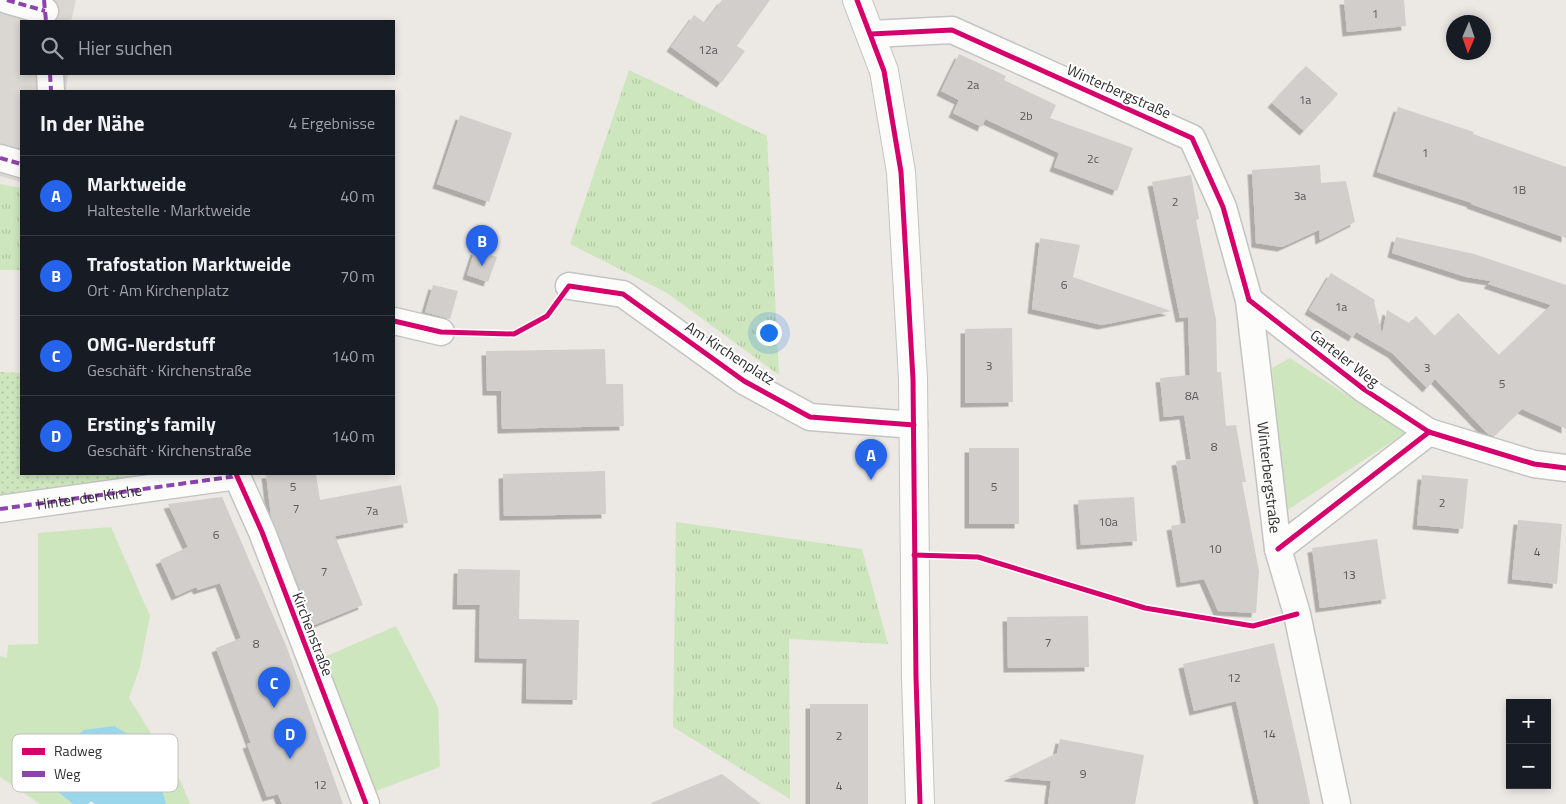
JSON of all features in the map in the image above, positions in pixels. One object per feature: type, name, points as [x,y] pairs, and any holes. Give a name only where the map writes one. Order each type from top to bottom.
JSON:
[{"type":"street","points":[[7,0],[45,11]]},
{"type":"street","points":[[857,0],[872,34],[884,71],[901,172],[914,425],[916,677],[920,804]]},
{"type":"street","name":"Winterbergstraße","points":[[872,34],[952,30],[1192,138],[1223,207],[1248,300],[1278,549],[1297,614],[1337,804]]},
{"type":"street","points":[[50,75],[51,90]]},
{"type":"street","points":[[0,158],[20,164]]},
{"type":"street","name":"Am Kirchenplatz","points":[[569,286],[623,294],[744,381],[810,417],[914,425]]},
{"type":"street","name":"Garteler Weg","points":[[1248,300],[1365,390],[1430,432],[1534,464],[1566,468]]},
{"type":"street","points":[[395,320],[442,332]]},
{"type":"street","points":[[1278,549],[1430,432]]},
{"type":"street","name":"Hinter der Kirche","points":[[0,509],[237,475]]},
{"type":"street","name":"Kirchenstraße","points":[[237,475],[262,532],[366,804]]},
{"type":"green space","points":[[629,70],[767,136],[779,375],[667,293],[570,244]]},
{"type":"green space","points":[[0,184],[20,188],[20,270],[0,270]]},
{"type":"green space","points":[[1290,358],[1405,433],[1286,511],[1272,368]]},
{"type":"green space","points":[[0,372],[20,373],[20,475],[177,475],[0,495]]},
{"type":"green space","points":[[676,522],[862,549],[888,644],[789,639],[790,799],[673,727]]},
{"type":"green space","points":[[111,527],[150,616],[140,667],[129,698],[151,734],[12,734],[12,785],[0,777],[0,656],[7,658],[8,645],[38,644],[38,533]]},
{"type":"green space","points":[[396,626],[438,707],[440,767],[376,791],[360,774],[320,659]]},
{"type":"green space","points":[[178,777],[190,804],[166,804],[163,792],[178,792]]},
{"type":"green space","points":[[22,792],[58,792],[73,804],[40,804]]},
{"type":"shaded area","points":[[0,0],[76,0],[71,20],[20,20],[20,75],[68,75],[66,90],[20,90],[20,182],[0,176]]},
{"type":"water","points":[[114,726],[128,734],[79,734],[84,730]]},
{"type":"water","points":[[58,792],[163,792],[166,804],[95,804],[91,801],[88,804],[73,804]]},
{"type":"building","points":[[722,0],[770,0],[737,46],[745,51],[721,83],[671,47],[694,15],[705,23]]},
{"type":"building","points":[[1344,0],[1404,0],[1406,26],[1347,32]]},
{"type":"building","points":[[959,54],[1006,76],[1004,80],[1056,105],[1050,118],[1133,148],[1117,191],[1054,167],[1059,153],[985,119],[982,127],[953,113],[959,100],[941,91]]},
{"type":"building","points":[[1306,66],[1338,94],[1304,131],[1272,103]]},
{"type":"building","points":[[1398,107],[1474,132],[1473,134],[1566,167],[1566,238],[1472,203],[1377,172]]},
{"type":"building","points":[[460,115],[512,133],[489,202],[437,184]]},
{"type":"building","points":[[1320,165],[1321,183],[1346,181],[1355,222],[1320,240],[1319,230],[1282,247],[1256,243],[1252,170]]},
{"type":"building","points":[[1191,175],[1199,219],[1196,220],[1216,320],[1217,372],[1221,372],[1226,426],[1236,425],[1246,482],[1242,482],[1259,571],[1256,613],[1218,611],[1204,579],[1181,583],[1171,526],[1186,523],[1176,461],[1191,459],[1184,415],[1164,417],[1160,378],[1190,375],[1188,317],[1180,318],[1152,182]]},
{"type":"building","points":[[1396,237],[1474,254],[1566,285],[1566,429],[1522,409],[1494,436],[1488,434],[1435,379],[1427,388],[1392,353],[1356,332],[1353,337],[1309,310],[1331,273],[1375,300],[1382,334],[1387,310],[1409,323],[1416,316],[1435,336],[1458,313],[1499,355],[1551,305],[1488,284],[1491,281],[1466,277],[1392,253]]},
{"type":"building","points":[[1040,238],[1080,245],[1073,277],[1171,311],[1102,325],[1032,309]]},
{"type":"building","points":[[475,250],[497,257],[488,282],[467,275]]},
{"type":"building","points":[[433,285],[458,291],[450,319],[425,312]]},
{"type":"building","points":[[1012,328],[1013,402],[965,403],[965,329]]},
{"type":"building","points":[[605,349],[606,384],[623,384],[624,426],[502,429],[501,391],[487,391],[486,351]]},
{"type":"building","points":[[969,448],[1019,448],[1019,524],[969,524]]},
{"type":"building","points":[[605,471],[606,514],[504,516],[503,474]]},
{"type":"building","points":[[266,475],[316,475],[320,500],[401,485],[408,523],[335,536],[363,605],[314,625],[271,516]]},
{"type":"building","points":[[1422,475],[1468,479],[1463,529],[1417,525]]},
{"type":"building","points":[[222,497],[287,648],[343,804],[282,804],[278,794],[267,797],[247,744],[251,743],[216,648],[241,638],[220,583],[198,590],[196,587],[176,596],[160,560],[188,547],[168,504]]},
{"type":"building","points":[[1134,497],[1137,541],[1081,545],[1078,500]]},
{"type":"building","points":[[1518,520],[1562,524],[1557,584],[1512,579]]},
{"type":"building","points":[[1377,539],[1386,599],[1320,608],[1312,548]]},
{"type":"building","points":[[458,569],[520,570],[519,619],[579,620],[577,700],[526,699],[527,659],[479,658],[480,605],[457,605]]},
{"type":"building","points":[[1088,616],[1089,667],[1008,668],[1007,617]]},
{"type":"building","points":[[1274,643],[1310,804],[1259,804],[1236,701],[1194,711],[1183,664]]},
{"type":"building","points":[[810,704],[868,704],[868,804],[810,804]]},
{"type":"building","points":[[1060,739],[1144,755],[1135,804],[1048,804],[1051,781],[1008,777],[1057,753]]},
{"type":"building","points":[[722,774],[761,804],[651,803]]},
{"type":"marked path","points":[[7,0],[45,11]]},
{"type":"marked path","points":[[44,0],[46,20]]},
{"type":"marked path","points":[[50,75],[51,90]]},
{"type":"marked path","points":[[0,158],[20,164]]},
{"type":"marked path","points":[[0,509],[238,475]]},
{"type":"cycle path","points":[[857,0],[884,71],[901,172],[913,379],[916,677],[920,804]]},
{"type":"cycle path","points":[[871,34],[952,30],[1192,138],[1223,207],[1249,300],[1365,390],[1429,432],[1534,464],[1566,468]]},
{"type":"cycle path","points":[[395,321],[441,332],[514,334],[547,316],[569,286],[623,294],[744,381],[810,417],[914,425]]},
{"type":"cycle path","points":[[1278,549],[1429,432]]},
{"type":"cycle path","points":[[236,475],[262,532],[366,804]]},
{"type":"cycle path","points":[[914,555],[978,557],[1145,608],[1253,626],[1297,614]]},
{"type":"place","name":"Trafostation Marktweide","points":[[482,266]]},
{"type":"place","name":"Marktweide","points":[[871,480]]},
{"type":"place","name":"OMG-Nerdstuff","points":[[274,708]]},
{"type":"place","name":"Ersting's family","points":[[290,759]]}]
